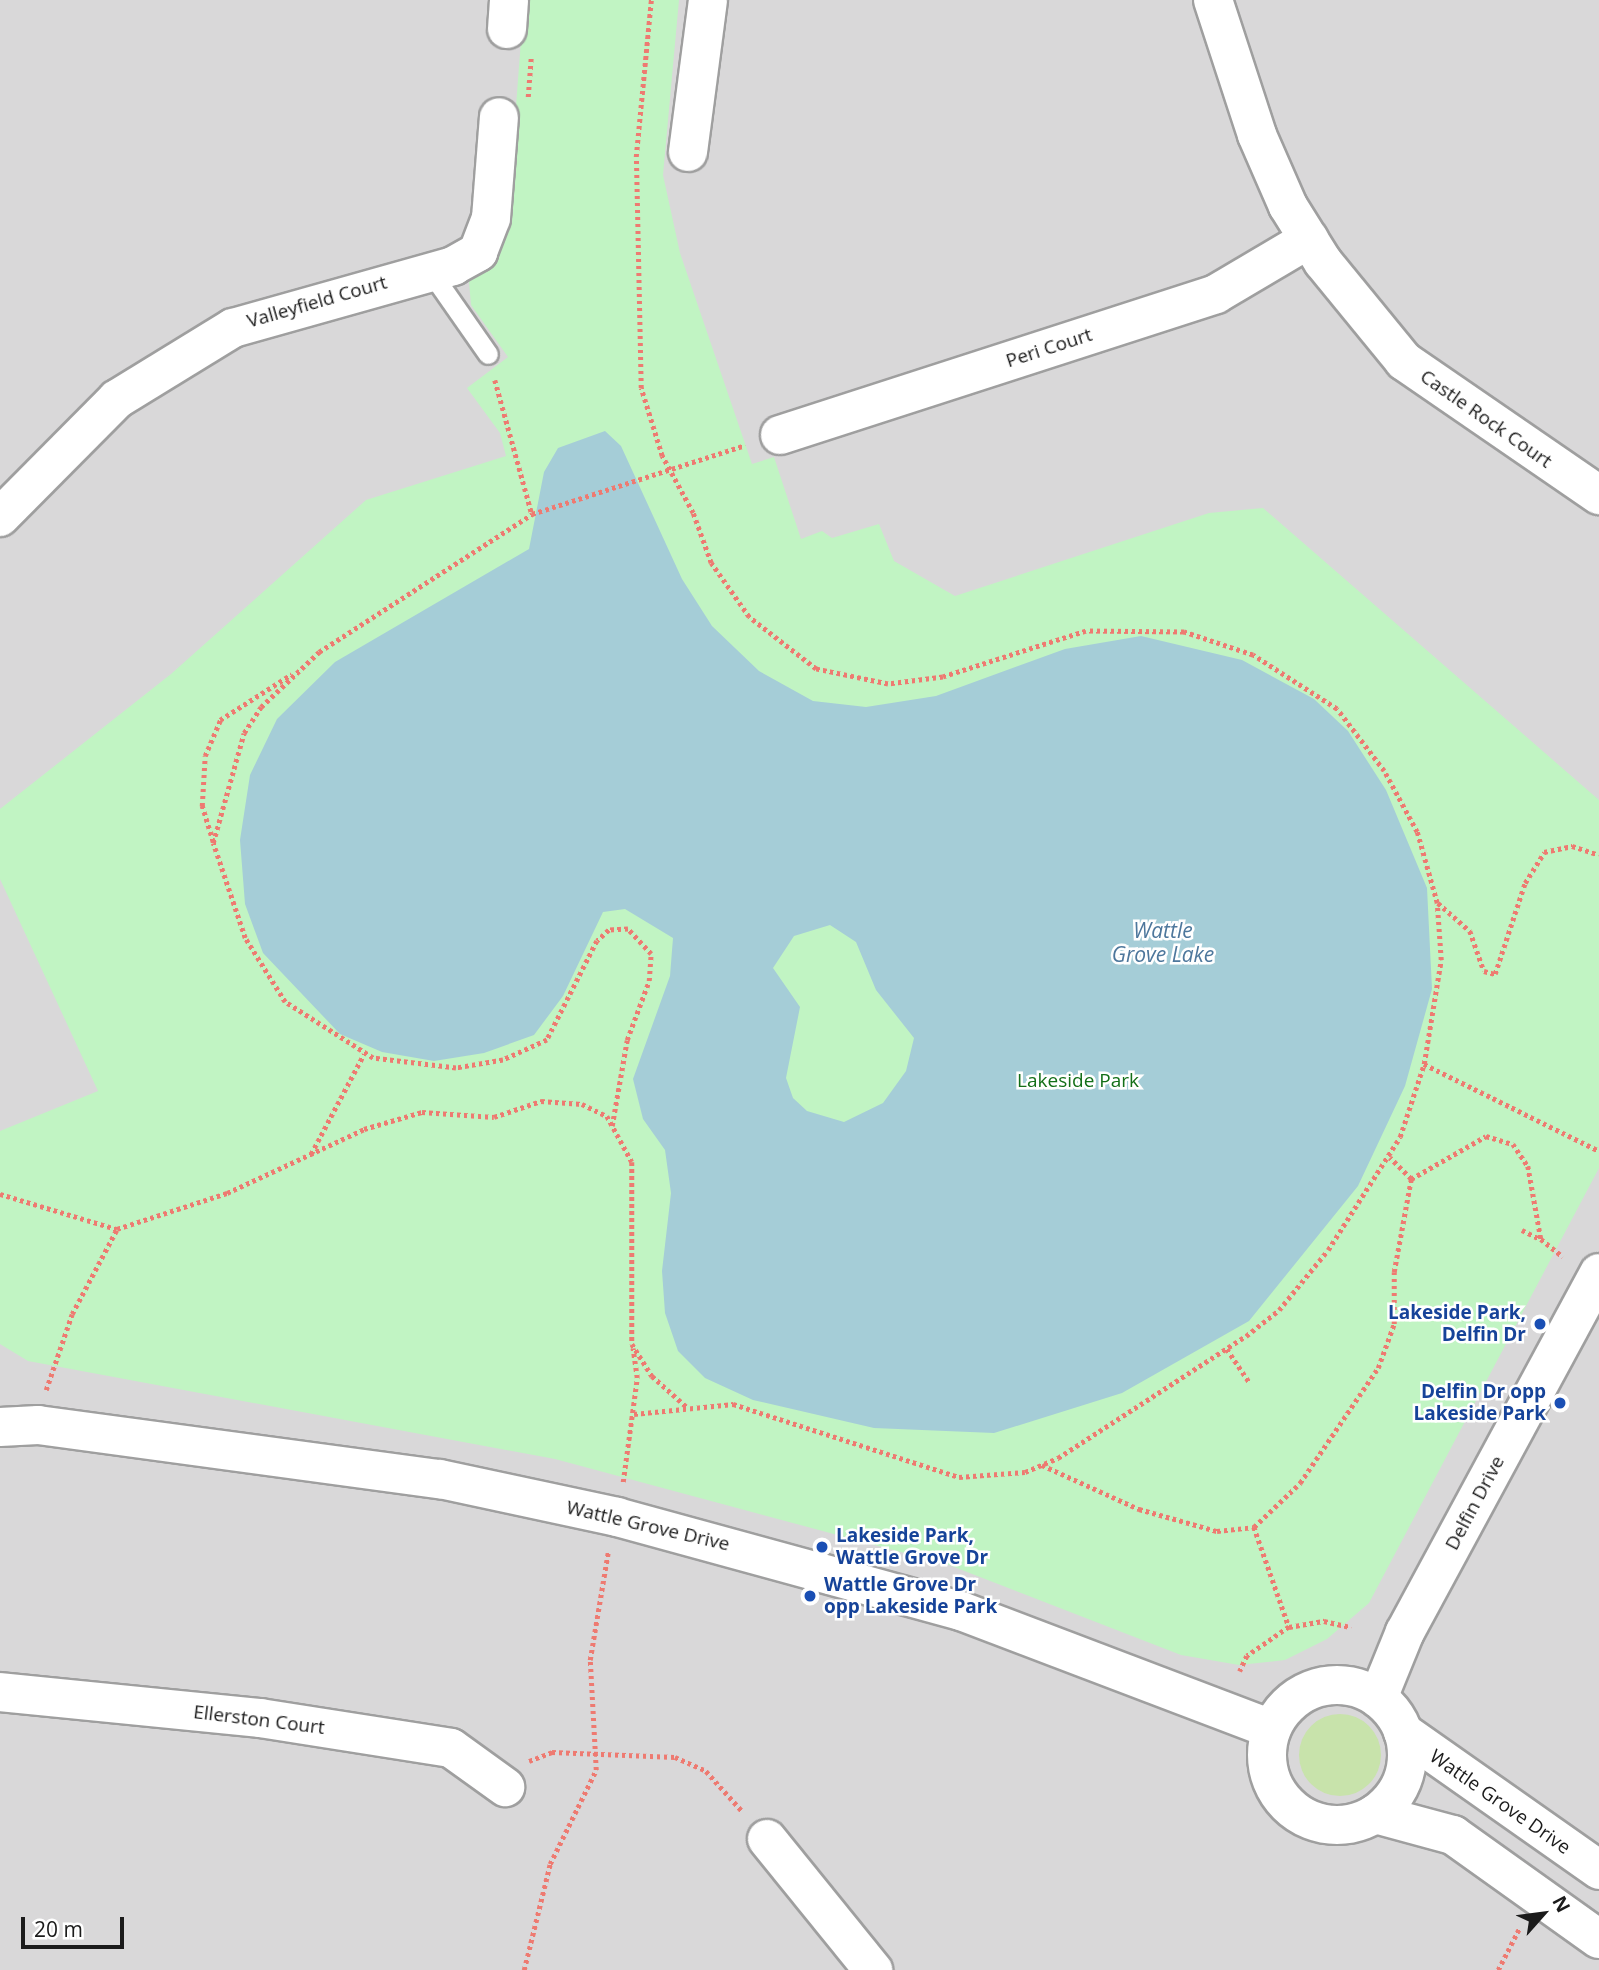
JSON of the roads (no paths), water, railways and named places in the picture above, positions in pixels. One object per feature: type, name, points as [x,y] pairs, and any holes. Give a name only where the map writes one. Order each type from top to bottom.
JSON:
[{"type":"street","points":[[688,152],[708,0]]},
{"type":"street","name":"Castle Rock Court","points":[[1213,0],[1257,135],[1309,239],[1404,360],[1463,407],[1599,495]]},
{"type":"street","name":"Valleyfield Court","points":[[0,517],[117,399],[163,367],[233,328],[284,308],[430,271],[478,252],[491,218],[513,111]]},
{"type":"street","name":"Peri Court","points":[[780,435],[1216,294],[1309,239]]},
{"type":"street","name":"Delfin Drive","points":[[1378,1698],[1405,1632],[1599,1273]]},
{"type":"street","name":"Wattle Grove Drive","points":[[0,1427],[38,1425],[440,1479],[726,1544],[961,1611],[1271,1729]]},
{"type":"street","points":[[1375,1814],[1403,1778],[1403,1732],[1378,1698],[1359,1688],[1317,1687],[1297,1696],[1271,1729],[1268,1773],[1292,1809],[1333,1826],[1375,1814],[1452,1835],[1599,1939]]},
{"type":"street","name":"Ellerston Court","points":[[0,1692],[260,1718],[450,1748],[505,1787]]},
{"type":"street","name":"Wattle Grove Drive","points":[[1403,1732],[1599,1870]]},
{"type":"street","points":[[767,1839],[873,1970]]},
{"type":"lane","points":[[430,271],[488,354]]},
{"type":"water","name":"Wattle Grove Lake","points":[[605,431],[621,446],[682,579],[712,626],[759,671],[813,701],[866,707],[936,696],[1065,649],[1141,636],[1242,660],[1314,699],[1348,731],[1386,790],[1427,888],[1432,989],[1405,1086],[1358,1186],[1249,1321],[1122,1393],[994,1433],[874,1428],[753,1400],[705,1378],[678,1351],[665,1313],[662,1271],[671,1193],[665,1150],[643,1119],[633,1079],[670,976],[673,938],[625,909],[603,912],[563,996],[534,1035],[484,1053],[434,1061],[382,1052],[340,1034],[263,953],[245,904],[240,840],[250,775],[277,719],[335,662],[529,549],[544,472],[558,448]],"holes":[[[830,925],[856,942],[876,990],[914,1038],[906,1071],[883,1103],[844,1122],[807,1111],[793,1098],[786,1078],[800,1007],[773,968],[794,936]]]},
{"type":"place","name":"Lakeside Park, Delfin Dr","points":[[1540,1324]]},
{"type":"place","name":"Delfin Dr opp Lakeside Park","points":[[1560,1403]]},
{"type":"place","name":"Lakeside Park, Wattle Grove Dr","points":[[822,1547]]},
{"type":"place","name":"Wattle Grove Dr opp Lakeside Park","points":[[810,1596]]},
{"type":"park label","name":"Lakeside Park","points":[[1078,1081]]}]
